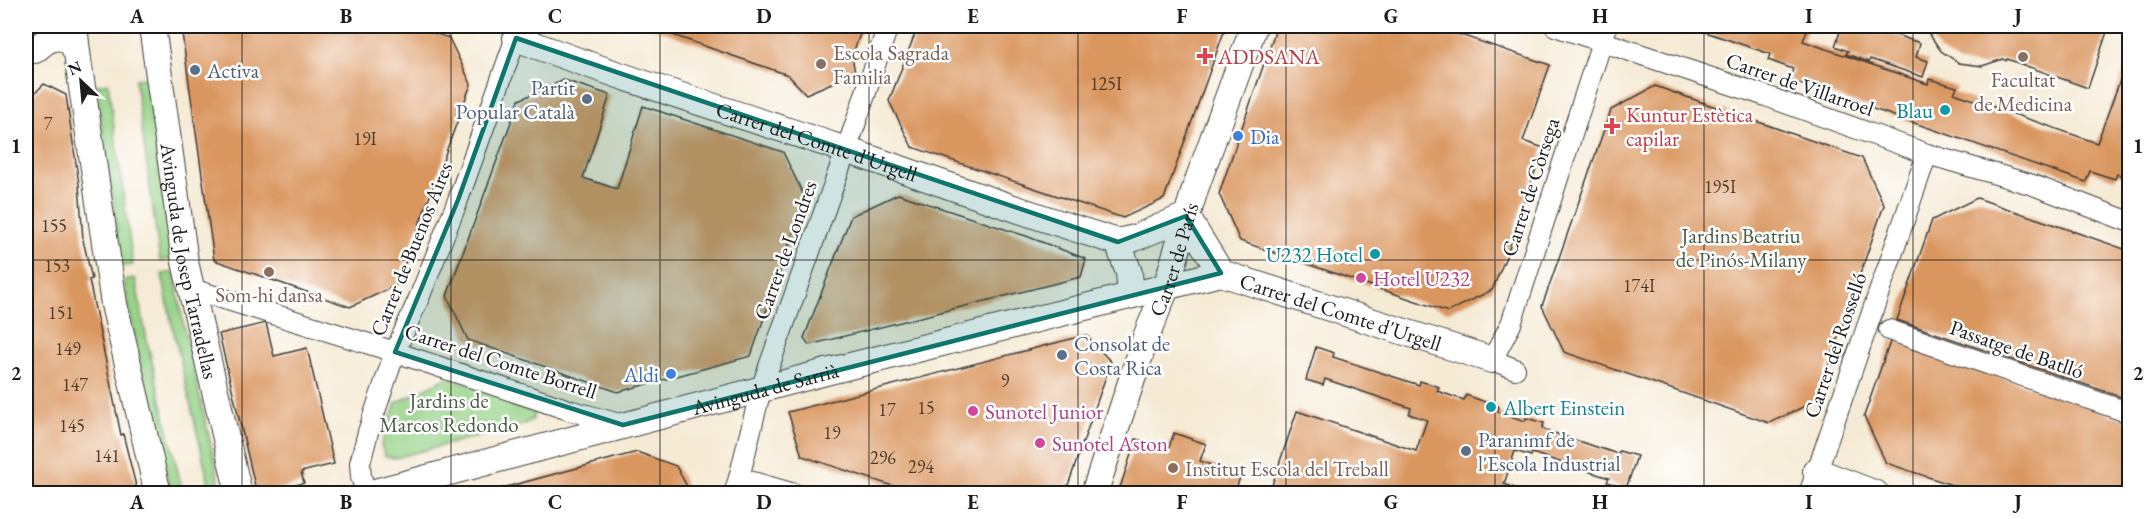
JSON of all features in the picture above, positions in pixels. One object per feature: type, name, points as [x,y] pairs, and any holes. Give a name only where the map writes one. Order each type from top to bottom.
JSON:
[{"type":"main road","points":[[30,58],[51,26]]},
{"type":"main road","points":[[74,26],[114,304],[158,494]]},
{"type":"main road","name":"Avinguda de Josep Tarradellas","points":[[152,26],[185,262],[239,494]]},
{"type":"main road","name":"Carrer de París","points":[[1094,494],[1146,337],[1166,288],[1186,216],[1254,26]]},
{"type":"main road","name":"Carrer del Comte d'Urgell","points":[[518,32],[567,57],[846,150],[991,202],[1118,242]]},
{"type":"main road","points":[[30,58],[50,38],[58,37],[71,42],[77,53]]},
{"type":"main road","points":[[1131,295],[1129,273],[1118,242],[1135,238],[1186,216],[1221,273]]},
{"type":"main road","name":"Carrer del Comte d'Urgell","points":[[1166,288],[1221,273],[1503,365]]},
{"type":"main road","name":"Avinguda de Sarrià","points":[[367,494],[761,389],[1166,288]]},
{"type":"main road","points":[[1813,482],[1876,494]]},
{"type":"street","name":"Carrer de Londres","points":[[736,486],[761,389],[888,26]]},
{"type":"street","name":"Carrer de Villarroel","points":[[1555,26],[1604,33],[1766,96],[1924,163],[2032,185],[2130,222]]},
{"type":"street","name":"Carrer de Buenos Aires","points":[[367,494],[361,477],[360,463],[368,432],[395,352],[458,200],[518,32]]},
{"type":"street","name":"Carrer de Còrsega","points":[[1503,365],[1511,324],[1604,33]]},
{"type":"street","name":"Carrer del Rosselló","points":[[1813,482],[1924,163]]},
{"type":"street","name":"Carrer del Comte Borrell","points":[[192,289],[395,352],[569,410],[623,425]]},
{"type":"street","name":"Passatge de Batlló","points":[[1889,330],[2130,413]]},
{"type":"street","points":[[736,486],[795,494]]},
{"type":"highlighted area","points":[[516,38],[1118,242],[1186,216],[1221,273],[623,425],[395,352],[458,200]]},
{"type":"green space","points":[[147,78],[172,259],[160,261],[135,79]]},
{"type":"green space","points":[[108,83],[133,265],[122,266],[96,85]]},
{"type":"green space","points":[[174,272],[220,485],[210,488],[162,274]]},
{"type":"green space","points":[[135,278],[147,341],[183,493],[171,493],[136,344],[124,280]]},
{"type":"green space","name":"Jardins de Marcos Redondo","points":[[448,377],[531,405],[534,411],[533,419],[525,424],[395,458],[385,456],[381,445],[396,403]]},
{"type":"building","points":[[181,26],[412,26],[449,38],[471,84],[397,285],[350,307],[214,260]]},
{"type":"building","points":[[647,26],[863,26],[852,56],[855,73],[806,94],[788,75]]},
{"type":"building","points":[[918,26],[1226,26],[1164,199],[1123,218],[912,147],[889,101]]},
{"type":"building","points":[[1277,26],[1434,26],[1550,65],[1523,141],[1544,148],[1520,211],[1508,252],[1492,290],[1448,312],[1240,241],[1219,194]]},
{"type":"building","points":[[1688,26],[1809,26],[1803,41],[1928,84],[1929,79],[1957,87],[1954,93],[2097,143],[2130,53],[2130,138],[2127,146],[2130,147],[2130,178],[2117,174],[2115,179],[2090,171],[2086,182],[1789,80],[1793,69],[1768,60],[1770,54]]},
{"type":"building","points":[[1842,26],[1869,26],[1920,43],[1916,57],[1928,61],[1923,77],[1870,59],[1869,62],[1846,54],[1848,51],[1835,46]]},
{"type":"building","name":"Facultat de Medicina","points":[[1911,26],[2109,26],[2088,88],[2007,59],[1982,66],[1959,63],[1941,51],[1927,31]]},
{"type":"building","points":[[564,80],[610,95],[583,178],[617,189],[643,106],[783,152],[805,198],[751,356],[618,392],[468,340],[447,296],[519,100]]},
{"type":"building","points":[[44,84],[66,95],[79,184],[83,240],[92,279],[89,280],[121,435],[123,434],[138,494],[26,494],[26,102]]},
{"type":"building","points":[[1655,86],[1862,158],[1884,205],[1816,401],[1769,423],[1564,352],[1542,306],[1611,110]]},
{"type":"building","points":[[898,194],[1026,236],[1086,259],[1081,277],[809,345],[804,338],[851,216]]},
{"type":"building","points":[[1977,198],[2130,251],[2130,400],[1897,320],[1932,220]]},
{"type":"building","points":[[266,323],[274,356],[307,348],[334,464],[301,472],[304,483],[257,494],[219,334]]},
{"type":"building","points":[[1086,335],[1111,362],[1065,494],[917,494],[802,456],[788,412]]},
{"type":"building","points":[[1891,339],[2130,421],[2130,494],[1979,494],[1886,463],[1864,416]]},
{"type":"building","points":[[1316,347],[1334,353],[1333,357],[1419,385],[1420,381],[1439,387],[1437,391],[1464,400],[1466,395],[1499,407],[1498,412],[1525,421],[1526,418],[1544,423],[1542,429],[1618,454],[1619,451],[1637,456],[1626,489],[1607,482],[1609,478],[1532,453],[1531,456],[1515,451],[1504,484],[1530,494],[1269,494],[1297,411],[1416,451],[1427,420],[1409,414],[1411,408],[1325,379],[1323,385],[1306,380]]},
{"type":"building","name":"Institut Escola del Treball","points":[[1174,433],[1206,444],[1200,461],[1241,475],[1234,494],[1118,494],[1136,439],[1168,450]]},
{"type":"building","points":[[637,452],[676,466],[691,494],[480,494]]},
{"type":"place","name":"ADDSANA","points":[[1205,56]]},
{"type":"place","name":"Facultat de Medicina","points":[[2023,57]]},
{"type":"place","name":"Escola Sagrada Familia","points":[[821,64]]},
{"type":"place","name":"Activa","points":[[195,70]]},
{"type":"place","name":"Partit Popular Català","points":[[587,99]]},
{"type":"place","name":"Blau","points":[[1945,110]]},
{"type":"place","name":"Kuntur Estètica capilar","points":[[1612,126]]},
{"type":"place","name":"Dia","points":[[1238,136]]},
{"type":"place","name":"U232 Hotel","points":[[1375,254]]},
{"type":"place","name":"Som-hi dansa","points":[[269,272]]},
{"type":"place","name":"Hotel U232","points":[[1361,278]]},
{"type":"place","name":"Consolat de Costa Rica","points":[[1062,355]]},
{"type":"place","name":"Aldi","points":[[671,374]]},
{"type":"place","name":"Albert Einstein","points":[[1491,407]]},
{"type":"place","name":"Sunotel Junior","points":[[973,411]]},
{"type":"place","name":"Sunotel Aston","points":[[1040,443]]},
{"type":"place","name":"Paranimf de l'Escola Industrial","points":[[1466,451]]},
{"type":"place","name":"Institut Escola del Treball","points":[[1173,468]]},
{"type":"park label","name":"Jardins Beatriu de Pinós-Milany","points":[[1741,247]]}]
